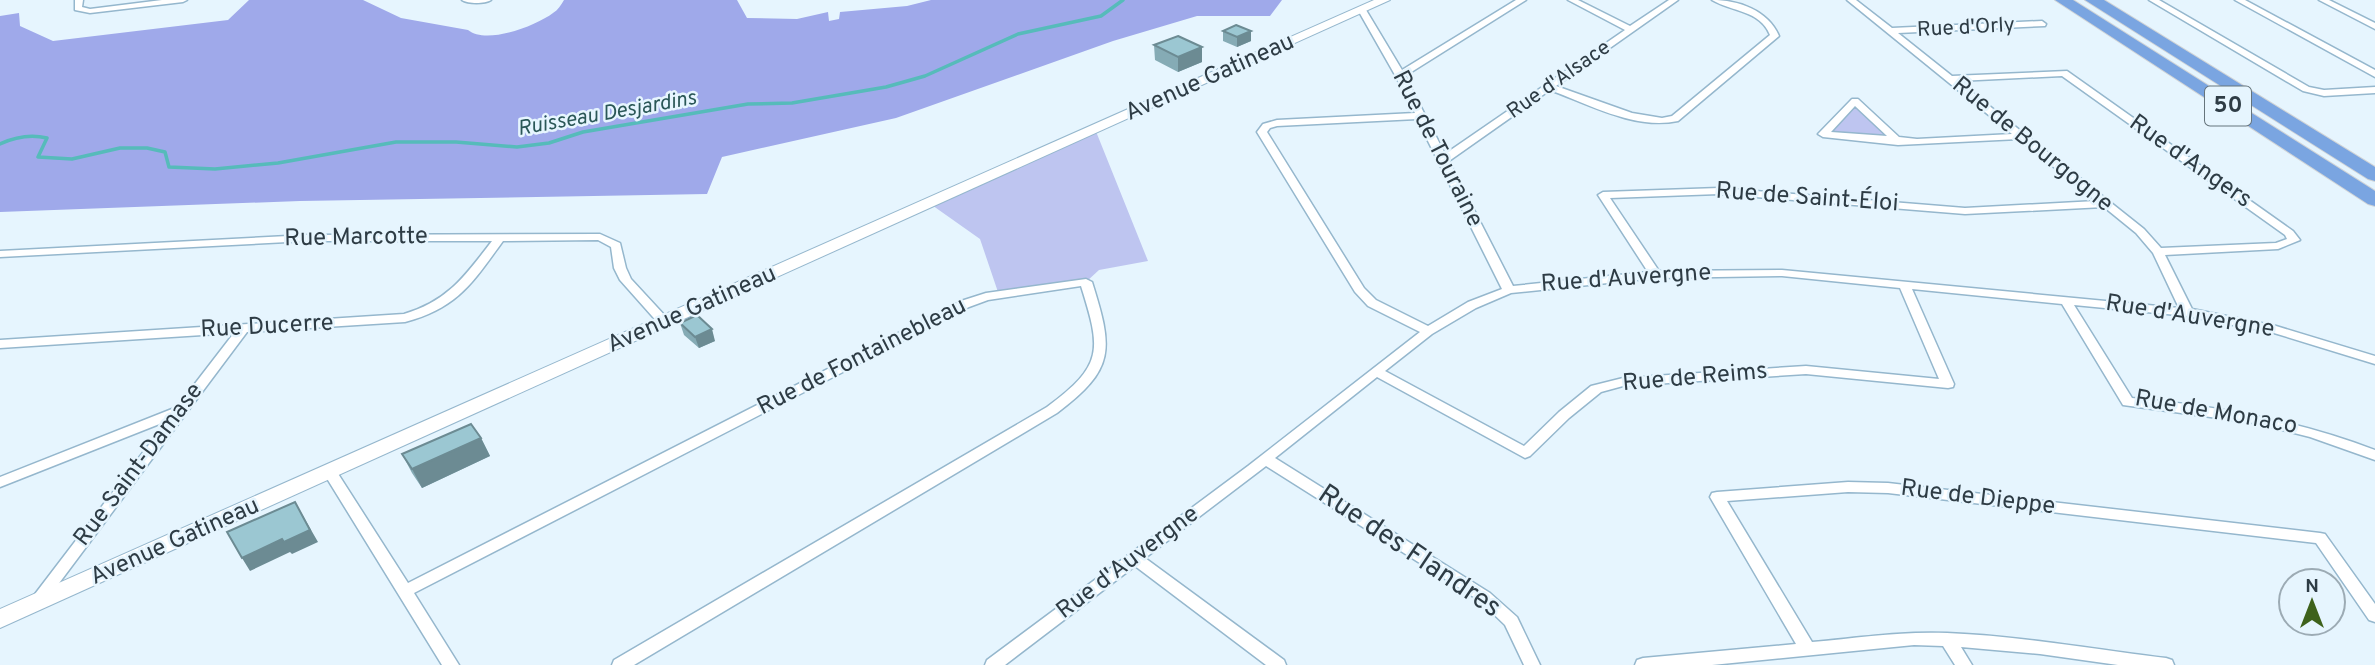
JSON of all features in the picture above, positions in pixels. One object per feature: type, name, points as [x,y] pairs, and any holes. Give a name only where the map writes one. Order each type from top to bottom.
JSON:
[{"type":"highway","name":"50","points":[[2063,0],[2375,200]]},
{"type":"highway","name":"50","points":[[2094,0],[2375,174]]},
{"type":"street","points":[[79,0],[78,8],[90,11],[183,0]]},
{"type":"street","points":[[466,0],[487,0]]},
{"type":"street","name":"Avenue Gatineau","points":[[0,619],[1384,0]]},
{"type":"street","points":[[1400,75],[1522,0]]},
{"type":"street","points":[[1572,0],[1631,30]]},
{"type":"street","name":"Rue d'Alsace","points":[[1444,160],[1674,0]]},
{"type":"street","points":[[1550,87],[1640,118],[1656,121],[1675,119],[1775,36],[1773,30],[1756,14],[1716,0]]},
{"type":"street","name":"Rue de Bourgogne","points":[[1851,0],[2140,231],[2158,252],[2186,312]]},
{"type":"street","points":[[2153,0],[2306,89],[2324,93],[2375,90]]},
{"type":"street","points":[[2239,0],[2375,74]]},
{"type":"street","points":[[2323,0],[2375,26]]},
{"type":"street","name":"Rue de Touraine","points":[[1362,10],[1400,75],[1509,290]]},
{"type":"street","name":"Rue d'Orly","points":[[1890,31],[2042,24]]},
{"type":"street","name":"Rue d'Angers","points":[[1950,79],[2064,73],[2289,233],[2294,240],[2278,246],[2158,252]]},
{"type":"street","points":[[1899,142],[1855,102],[1823,134],[1899,142],[2021,136]]},
{"type":"street","points":[[1420,116],[1278,123],[1266,126],[1262,132],[1359,290],[1381,308],[1428,331]]},
{"type":"street","name":"Rue de Saint-Éloi","points":[[1656,275],[1602,195],[1719,191],[1965,211],[2106,204]]},
{"type":"street","name":"Rue Ducerre","points":[[0,344],[390,320],[421,314],[436,309],[456,295],[500,237]]},
{"type":"street","name":"Rue Marcotte","points":[[0,254],[292,238],[589,237],[614,242],[622,274],[664,322]]},
{"type":"street","name":"Rue d'Auvergne","points":[[993,665],[1266,459],[1428,331],[1472,305],[1509,290],[1656,275],[1782,273],[2186,312],[2276,330],[2375,360]]},
{"type":"street","name":"Rue de Fontainebleau","points":[[405,591],[965,304],[986,297],[1086,282],[1102,340],[1094,371],[1080,390],[1040,417],[620,665]]},
{"type":"street","name":"Rue de Reims","points":[[1377,372],[1525,453],[1564,415],[1596,389],[1612,384],[1794,370],[1948,384],[1903,284]]},
{"type":"street","name":"Rue de Monaco","points":[[2065,299],[2128,402],[2272,420],[2375,455]]},
{"type":"street","name":"Rue Saint-Damase","points":[[36,603],[244,328]]},
{"type":"street","points":[[0,482],[179,411]]},
{"type":"street","name":"Rue des Flandres","points":[[1266,459],[1500,608],[1520,636],[1532,665]]},
{"type":"street","points":[[330,472],[451,665]]},
{"type":"street","name":"Rue de Dieppe","points":[[1808,649],[1717,498],[1878,487],[2320,538],[2375,616]]},
{"type":"street","points":[[1134,558],[1278,665]]},
{"type":"street","points":[[1643,665],[1914,639],[1996,642],[2166,665]]},
{"type":"street","points":[[1947,639],[1964,665]]},
{"type":"shaded area","points":[[249,0],[363,0],[401,18],[468,30],[486,36],[511,32],[535,23],[555,12],[564,0],[737,0],[747,18],[797,19],[828,12],[829,21],[839,19],[840,12],[907,6],[931,0],[1282,0],[1270,16],[1197,16],[1113,41],[896,118],[722,157],[707,194],[300,201],[0,212],[0,16],[19,13],[20,26],[53,41],[228,20]]},
{"type":"shaded area","points":[[1855,101],[1899,142],[1823,134]]},
{"type":"shaded area","points":[[1095,129],[1148,261],[1099,270],[1086,282],[999,295],[980,239],[929,203]]},
{"type":"building","points":[[1236,25],[1251,31],[1237,37],[1223,31]]},
{"type":"building","points":[[1178,36],[1202,47],[1178,57],[1154,45]]},
{"type":"building","points":[[697,315],[712,329],[695,337],[680,323]]},
{"type":"building","points":[[471,424],[481,438],[412,469],[402,454]]},
{"type":"building","points":[[295,502],[310,530],[284,542],[282,539],[242,558],[227,532]]},
{"type":"waterway","name":"Ruisseau Desjardins","points":[[0,144],[23,137],[47,138],[38,157],[72,159],[120,148],[147,148],[165,152],[169,167],[215,169],[278,163],[396,142],[456,142],[517,147],[549,143],[583,132],[748,104],[792,103],[886,87],[925,76],[1018,34],[1101,16],[1123,0]]}]
